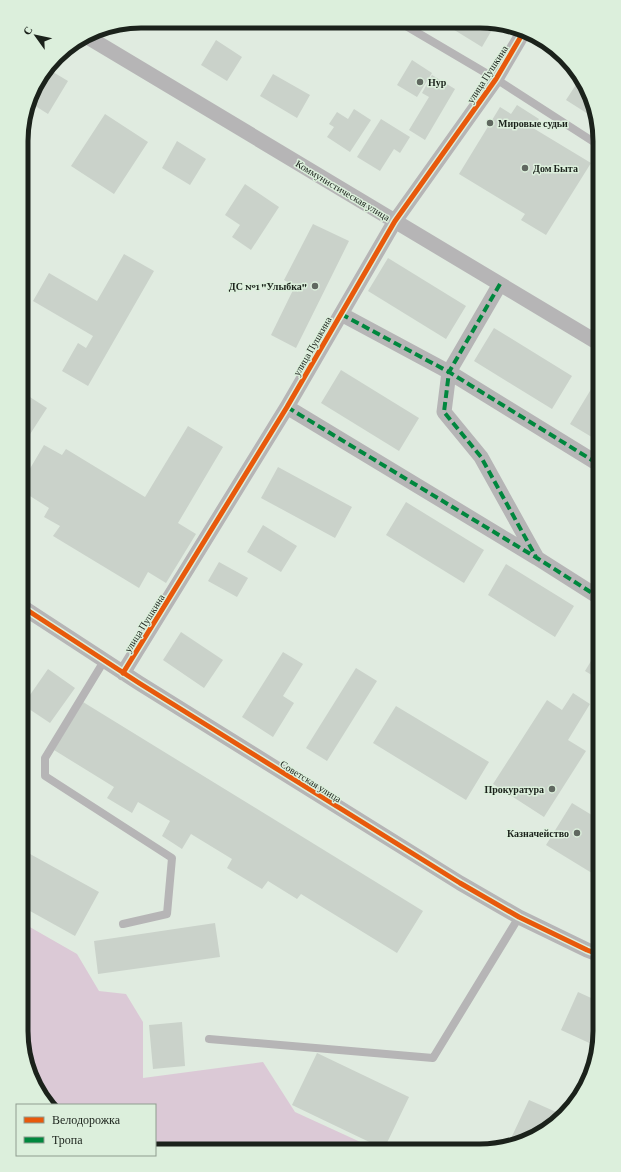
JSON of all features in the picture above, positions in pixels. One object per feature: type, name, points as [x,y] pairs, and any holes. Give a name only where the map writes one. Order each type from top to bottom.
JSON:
[{"type":"street","name":"улица Пушкина","points":[[123,673],[288,407],[395,221],[496,79],[521,36]]},
{"type":"street","name":"Коммунистическая улица","points":[[92,40],[593,340]]},
{"type":"street","points":[[500,284],[448,372],[444,412],[481,457],[536,558]]},
{"type":"street","points":[[341,314],[448,372],[593,461]]},
{"type":"street","points":[[288,407],[593,594]]},
{"type":"street","name":"Советская улица","points":[[28,610],[104,661],[324,800],[460,883],[519,917],[593,952]]},
{"type":"lane","points":[[409,28],[496,79],[593,141]]},
{"type":"lane","points":[[104,661],[45,758],[45,776],[172,858],[167,914],[123,924]]},
{"type":"lane","points":[[209,1039],[433,1058],[519,917]]},
{"type":"shaded area","points":[[28,926],[77,954],[99,991],[126,994],[143,1022],[143,1078],[263,1062],[295,1112],[365,1144],[156,1144],[156,1104],[54,1104],[40,1081],[30,1053],[28,1031]]},
{"type":"building","points":[[451,28],[493,29],[482,47]]},
{"type":"building","points":[[216,40],[242,57],[227,81],[201,65]]},
{"type":"building","points":[[412,60],[432,73],[417,97],[397,85]]},
{"type":"building","points":[[52,71],[68,81],[48,114],[34,105],[43,84]]},
{"type":"building","points":[[273,74],[310,95],[297,118],[260,96]]},
{"type":"building","points":[[432,75],[455,89],[425,140],[409,130],[429,97],[422,93]]},
{"type":"building","points":[[577,83],[587,105],[590,115],[566,100]]},
{"type":"building","name":"Дом Быта","points":[[517,105],[539,119],[533,128],[591,163],[546,235],[521,220],[525,214],[459,174],[500,107],[511,114]]},
{"type":"building","points":[[354,109],[371,120],[350,152],[327,137],[334,127],[329,124],[337,112],[348,119]]},
{"type":"building","points":[[105,114],[148,142],[114,194],[71,166]]},
{"type":"building","points":[[381,119],[410,137],[400,153],[394,149],[380,171],[357,157]]},
{"type":"building","points":[[177,141],[206,159],[190,185],[162,168]]},
{"type":"building","points":[[245,184],[279,207],[251,250],[232,237],[240,225],[225,215]]},
{"type":"building","points":[[313,224],[349,241],[296,348],[271,335],[295,286],[284,280]]},
{"type":"building","points":[[124,254],[154,271],[88,386],[62,371],[78,343],[86,348],[93,336],[33,301],[49,273],[97,301]]},
{"type":"building","points":[[388,258],[466,306],[446,339],[368,291]]},
{"type":"building","points":[[494,328],[572,376],[552,409],[474,361]]},
{"type":"building","points":[[341,370],[419,418],[399,451],[321,403]]},
{"type":"building","points":[[593,386],[593,438],[570,424]]},
{"type":"building","points":[[28,396],[47,408],[28,437]]},
{"type":"building","points":[[188,426],[223,447],[178,523],[196,534],[166,583],[148,572],[139,588],[53,536],[60,526],[44,517],[49,508],[28,495],[28,472],[44,445],[62,455],[66,449],[145,497]]},
{"type":"building","points":[[278,467],[352,507],[335,538],[261,498]]},
{"type":"building","points":[[406,502],[484,550],[464,583],[386,535]]},
{"type":"building","points":[[263,525],[297,546],[281,572],[247,552]]},
{"type":"building","points":[[219,562],[248,578],[237,597],[208,581]]},
{"type":"building","points":[[506,564],[574,606],[555,637],[488,595]]},
{"type":"building","points":[[181,632],[223,660],[204,688],[163,660]]},
{"type":"building","points":[[283,652],[303,664],[283,696],[294,703],[273,737],[242,717]]},
{"type":"building","points":[[593,658],[593,676],[585,671]]},
{"type":"building","points":[[356,668],[377,681],[327,761],[306,748]]},
{"type":"building","points":[[48,669],[75,688],[50,723],[28,708],[28,698]]},
{"type":"building","points":[[573,693],[590,704],[568,740],[586,751],[544,817],[493,784],[547,700],[562,710]]},
{"type":"building","points":[[83,702],[423,911],[397,953],[301,894],[297,899],[268,881],[262,889],[227,868],[232,859],[191,834],[182,849],[162,836],[170,821],[138,802],[132,813],[107,798],[114,787],[54,750]]},
{"type":"building","points":[[396,706],[489,762],[466,800],[373,743]]},
{"type":"building","name":"Казначейство","points":[[572,803],[593,816],[593,874],[546,845]]},
{"type":"building","points":[[28,853],[99,892],[75,936],[28,910]]},
{"type":"building","points":[[215,923],[220,957],[98,974],[94,941]]},
{"type":"building","points":[[578,992],[593,999],[592,1044],[561,1030]]},
{"type":"building","points":[[182,1022],[185,1066],[153,1069],[149,1025]]},
{"type":"building","points":[[317,1053],[409,1097],[386,1144],[374,1144],[292,1105]]},
{"type":"building","points":[[529,1100],[558,1113],[549,1121],[536,1129],[510,1140]]},
{"type":"marked path","points":[[500,284],[449,372],[444,412],[481,457],[536,557]]},
{"type":"marked path","points":[[341,314],[449,372],[593,461]]},
{"type":"marked path","points":[[287,407],[537,558],[593,594]]},
{"type":"cycle path","points":[[123,673],[287,407],[395,221],[496,79],[521,36]]},
{"type":"cycle path","points":[[28,611],[139,683],[460,883],[519,917],[593,952]]},
{"type":"place","name":"Нур","points":[[420,82]]},
{"type":"place","name":"Мировые судьи","points":[[490,123]]},
{"type":"place","name":"Дом Быта","points":[[525,168]]},
{"type":"place","name":"ДС №1 \"Улыбка\"","points":[[315,286]]},
{"type":"place","name":"Прокуратура","points":[[552,789]]},
{"type":"place","name":"Казначейство","points":[[577,833]]}]
